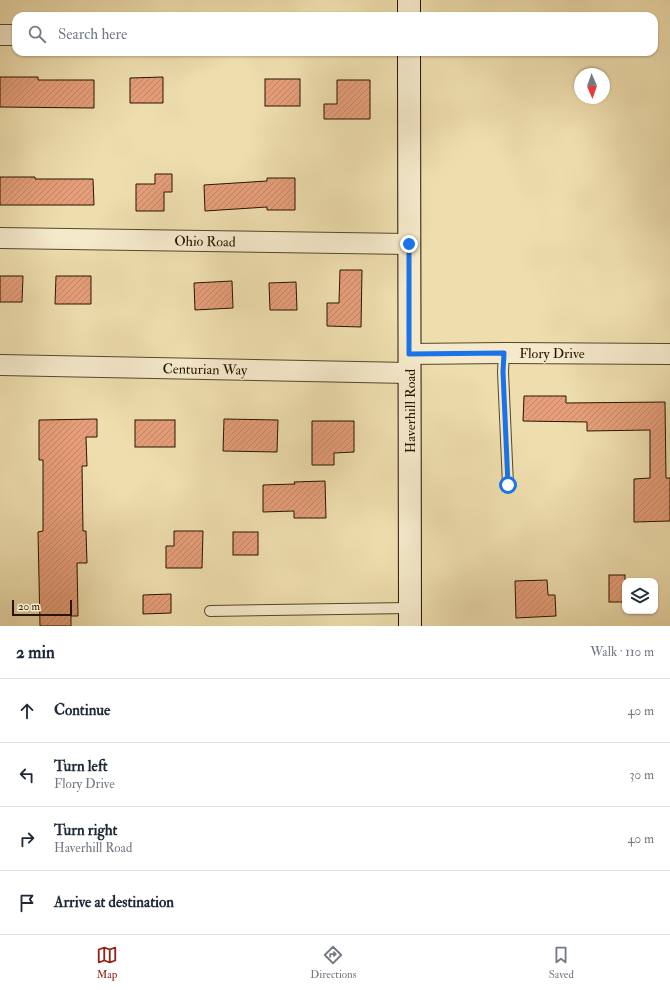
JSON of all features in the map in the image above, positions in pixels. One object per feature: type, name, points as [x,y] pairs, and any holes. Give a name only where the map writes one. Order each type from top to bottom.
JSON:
[{"type":"street","points":[[409,0],[409,12]]},
{"type":"street","points":[[0,35],[12,36]]},
{"type":"street","name":"Haverhill Road","points":[[409,56],[410,617]]},
{"type":"street","name":"Ohio Road","points":[[0,238],[409,244]]},
{"type":"street","name":"Flory Drive","points":[[409,364],[504,353],[670,354]]},
{"type":"street","name":"Centurian Way","points":[[0,365],[409,364]]},
{"type":"lane","points":[[504,353],[503,372],[508,485]]},
{"type":"lane","points":[[210,611],[410,617]]},
{"type":"building","points":[[0,77],[38,77],[38,80],[94,80],[94,108],[0,107]]},
{"type":"building","points":[[163,77],[163,103],[130,103],[130,78]]},
{"type":"building","points":[[265,79],[300,79],[300,106],[265,106]]},
{"type":"building","points":[[337,80],[370,80],[370,119],[324,119],[324,104],[337,104]]},
{"type":"building","points":[[155,174],[172,174],[172,192],[164,192],[164,211],[136,211],[136,184],[155,184]]},
{"type":"building","points":[[0,177],[35,177],[35,179],[93,179],[94,205],[0,205]]},
{"type":"building","points":[[267,178],[295,178],[295,210],[267,210],[267,207],[205,211],[204,185],[267,181]]},
{"type":"building","points":[[340,270],[362,270],[361,327],[327,326],[327,303],[339,303]]},
{"type":"building","points":[[0,276],[23,276],[22,302],[0,302]]},
{"type":"building","points":[[56,276],[91,276],[91,304],[55,304]]},
{"type":"building","points":[[232,281],[233,308],[195,310],[194,283]]},
{"type":"building","points":[[296,282],[297,310],[270,310],[269,283]]},
{"type":"building","points":[[524,396],[566,396],[566,403],[665,402],[666,478],[670,478],[670,521],[634,522],[634,479],[650,478],[650,430],[587,431],[587,422],[523,421]]},
{"type":"building","points":[[97,419],[97,437],[86,437],[87,466],[82,466],[83,531],[86,531],[87,563],[77,563],[78,616],[71,616],[71,626],[40,626],[38,532],[43,531],[43,460],[39,460],[39,420]]},
{"type":"building","points":[[224,419],[278,420],[277,452],[223,451]]},
{"type":"building","points":[[135,420],[175,420],[175,447],[135,447]]},
{"type":"building","points":[[312,421],[354,421],[354,452],[334,453],[334,465],[312,465]]},
{"type":"building","points":[[325,481],[326,518],[294,518],[294,511],[263,512],[263,485]]},
{"type":"building","points":[[174,531],[203,531],[202,568],[166,568],[166,546],[174,546]]},
{"type":"building","points":[[233,532],[258,532],[258,555],[233,555]]},
{"type":"building","points":[[609,575],[625,575],[625,578],[622,578],[622,602],[609,602]]},
{"type":"building","points":[[547,580],[548,595],[555,595],[556,616],[516,618],[515,581]]},
{"type":"building","points":[[171,594],[171,613],[143,614],[143,595]]},
{"type":"route","points":[[409,244],[409,354],[504,353],[503,372],[508,485]]}]
